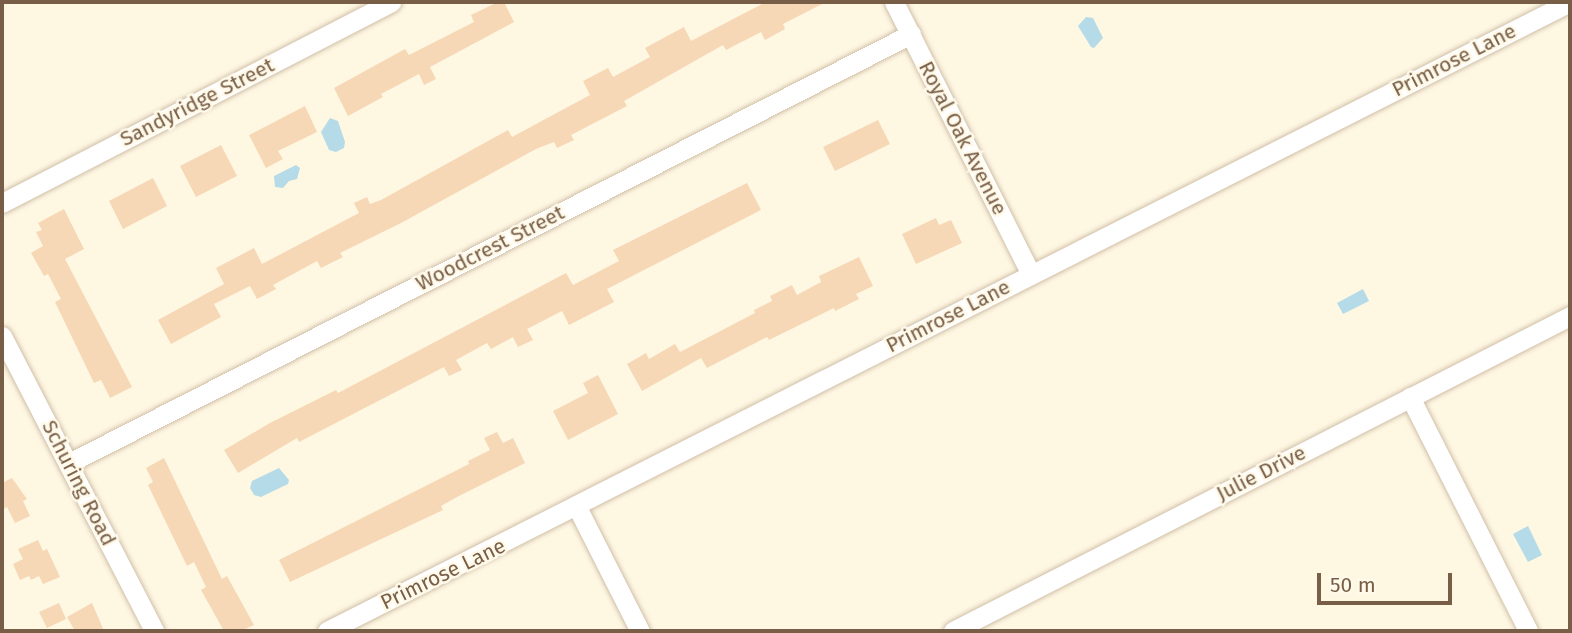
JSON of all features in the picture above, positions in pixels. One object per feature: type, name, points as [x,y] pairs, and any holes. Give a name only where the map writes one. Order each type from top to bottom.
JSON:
[{"type":"street","name":"Sandyridge Street","points":[[2,203],[391,2]]},
{"type":"street","name":"Royal Oak Avenue","points":[[894,2],[1031,274]]},
{"type":"street","name":"Primrose Lane","points":[[327,631],[577,507],[1570,2]]},
{"type":"street","name":"Woodcrest Street","points":[[69,463],[911,34]]},
{"type":"street","name":"Julie Drive","points":[[953,631],[1570,316]]},
{"type":"street","name":"Schuring Road","points":[[2,336],[154,631]]},
{"type":"street","points":[[1410,397],[1528,631]]},
{"type":"street","points":[[577,507],[640,631]]},
{"type":"water","points":[[1086,17],[1093,18],[1103,38],[1094,48],[1078,26]]},
{"type":"water","points":[[330,118],[338,121],[345,142],[344,148],[336,152],[329,150],[321,132]]},
{"type":"water","points":[[296,165],[300,168],[297,179],[289,181],[283,188],[275,187],[274,176]]},
{"type":"water","points":[[1363,289],[1369,301],[1343,314],[1337,303]]},
{"type":"water","points":[[279,468],[289,480],[288,484],[261,497],[254,495],[250,488],[252,481]]},
{"type":"water","points":[[1528,526],[1542,555],[1528,562],[1513,534]]},
{"type":"building","points":[[498,2],[504,2],[514,22],[430,67],[436,79],[424,85],[419,74],[381,94],[383,97],[348,116],[334,88],[405,49],[409,55],[474,22],[471,15]]},
{"type":"building","points":[[766,2],[826,2],[783,24],[785,29],[765,40],[761,32],[726,50],[723,45],[624,101],[627,106],[571,135],[574,140],[557,148],[554,142],[536,149],[340,253],[343,257],[321,268],[317,261],[273,285],[276,289],[257,299],[250,286],[214,304],[221,317],[171,344],[158,320],[224,284],[216,268],[254,248],[262,264],[359,213],[354,203],[367,197],[370,204],[381,200],[508,130],[512,137],[590,95],[583,81],[608,68],[613,77],[650,57],[645,48],[684,27],[691,41]]},
{"type":"building","points":[[305,106],[317,132],[278,151],[283,159],[266,168],[249,135]]},
{"type":"building","points":[[878,120],[890,144],[835,171],[823,147]]},
{"type":"building","points":[[221,145],[237,176],[196,197],[180,166]]},
{"type":"building","points":[[153,178],[167,206],[123,229],[109,201]]},
{"type":"building","points":[[747,183],[761,210],[607,289],[614,302],[569,325],[562,311],[527,329],[533,340],[518,347],[513,337],[491,349],[487,343],[456,360],[462,370],[449,376],[444,367],[299,442],[297,438],[238,473],[224,450],[270,423],[336,390],[338,393],[566,273],[573,285],[619,261],[613,250]]},
{"type":"building","points":[[64,209],[84,249],[65,259],[132,387],[110,398],[101,380],[94,383],[55,302],[61,299],[48,274],[44,276],[31,253],[43,246],[36,232],[42,230],[38,223]]},
{"type":"building","points":[[936,218],[939,225],[951,220],[962,243],[916,264],[902,234]]},
{"type":"building","points":[[859,257],[873,286],[856,294],[859,299],[835,311],[834,308],[769,340],[767,337],[707,368],[701,358],[642,391],[627,364],[646,353],[649,359],[675,344],[680,352],[755,313],[754,310],[772,301],[770,296],[792,285],[797,295],[821,282],[819,276]]},
{"type":"building","points":[[598,375],[618,414],[568,440],[553,411],[588,393],[583,383]]},
{"type":"building","points":[[497,432],[503,443],[513,438],[525,463],[441,506],[443,510],[290,582],[279,560],[469,464],[468,461],[490,450],[484,438]]},
{"type":"building","points":[[164,458],[222,579],[227,576],[254,625],[241,631],[224,631],[201,590],[206,587],[194,562],[187,566],[148,485],[153,482],[146,468]]},
{"type":"building","points":[[12,478],[27,499],[23,501],[30,516],[15,523],[7,507],[2,510],[2,483]]},
{"type":"building","points":[[38,540],[43,551],[47,549],[60,577],[43,584],[39,576],[31,580],[29,576],[20,580],[13,564],[23,559],[18,549]]},
{"type":"building","points":[[59,603],[66,619],[47,628],[39,612]]},
{"type":"building","points":[[92,603],[104,631],[75,631],[67,617]]}]
